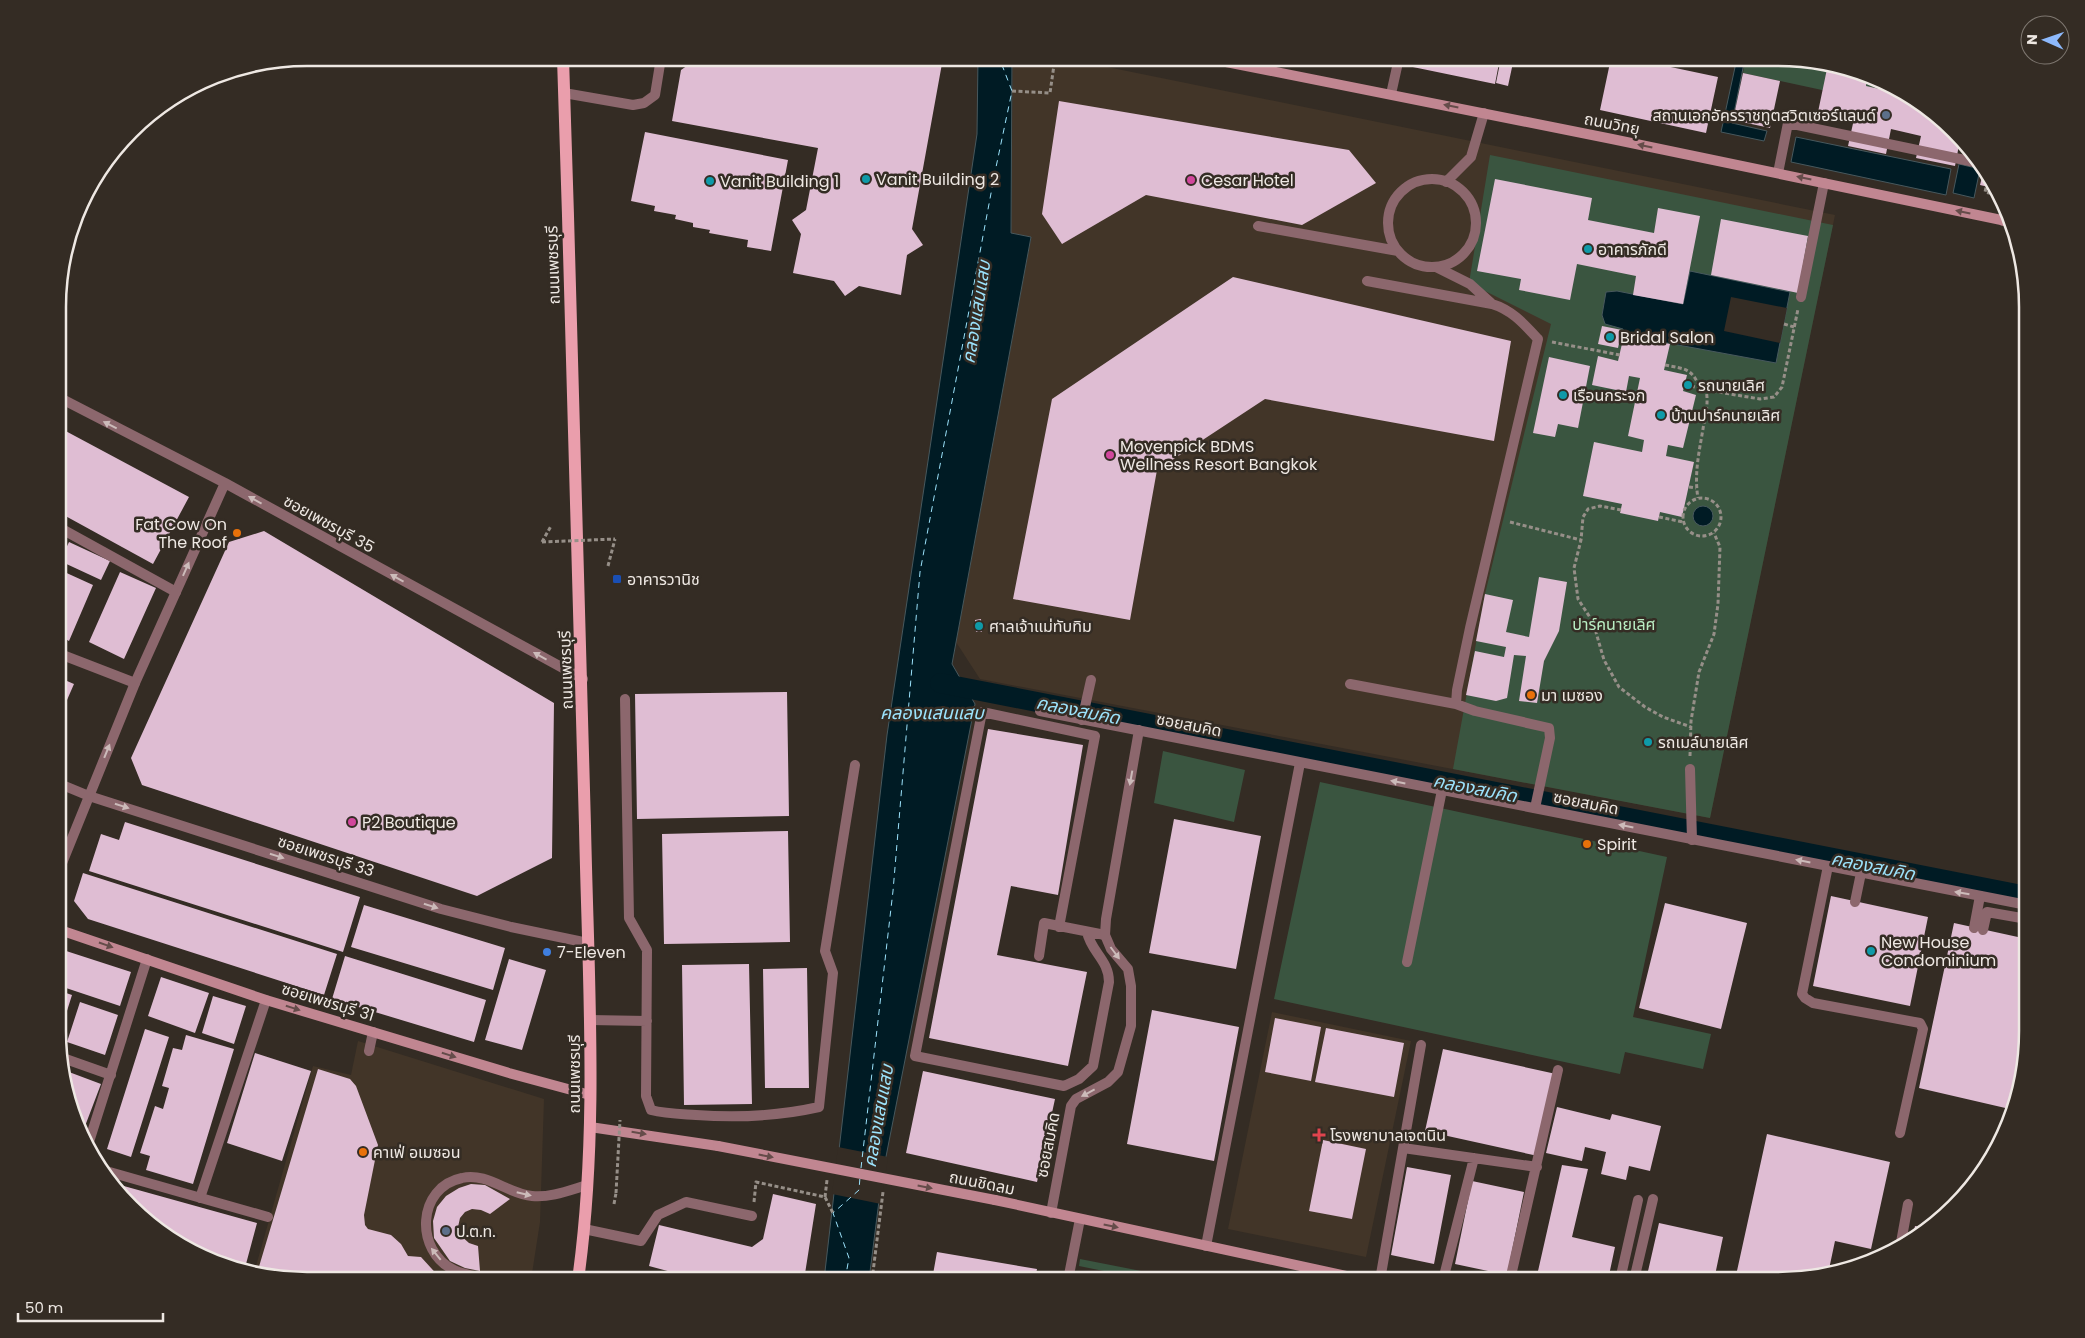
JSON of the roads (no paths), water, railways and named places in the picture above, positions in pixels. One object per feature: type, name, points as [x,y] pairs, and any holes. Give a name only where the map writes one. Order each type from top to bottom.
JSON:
[{"type":"main road","name":"ถนนเพชรบุรี","points":[[562,66],[583,679],[590,1020],[590,1127],[584,1229],[579,1272]]},
{"type":"street","points":[[564,93],[633,105],[644,103],[655,95],[660,66]]},
{"type":"street","name":"ถนนวิทยุ","points":[[1276,66],[1391,94],[2002,220]]},
{"type":"street","points":[[1391,94],[1397,66]]},
{"type":"street","points":[[1446,182],[1471,157],[1484,113]]},
{"type":"street","points":[[1778,173],[1788,123],[1969,161]]},
{"type":"street","points":[[1436,267],[1457,260],[1467,250],[1473,238],[1476,224],[1468,198],[1458,188],[1446,182],[1431,179],[1416,182],[1403,190],[1393,202],[1388,217],[1388,232],[1404,258],[1418,265],[1436,267],[1470,284],[1492,304]]},
{"type":"street","points":[[1801,297],[1824,183]]},
{"type":"street","points":[[1258,226],[1398,251]]},
{"type":"street","points":[[1367,281],[1506,308],[1523,322],[1538,339],[1470,628],[1457,690],[1456,704]]},
{"type":"street","name":"ซอยเพชรบุรี 35","points":[[66,401],[225,484],[583,679]]},
{"type":"street","points":[[66,853],[135,683],[225,484]]},
{"type":"street","points":[[66,531],[176,592]]},
{"type":"street","points":[[66,656],[135,683]]},
{"type":"street","points":[[1082,720],[1091,680]]},
{"type":"street","points":[[1350,684],[1456,704],[1475,711],[1549,728],[1550,738],[1535,808]]},
{"type":"street","points":[[625,699],[629,918],[647,950],[646,1096],[651,1110],[662,1113],[718,1116],[774,1115],[819,1107],[833,973],[825,951],[855,765]]},
{"type":"street","name":"ซอยสมคิด","points":[[1040,711],[2019,903]]},
{"type":"street","points":[[1059,927],[1095,736],[982,712],[915,1056],[1064,1086],[1079,1079],[1094,1066],[1109,975],[1104,962],[1093,949],[1087,932]]},
{"type":"street","name":"ซอยสมคิด","points":[[1051,1213],[1071,1106],[1076,1099],[1108,1082],[1118,1072],[1131,1026],[1131,986],[1128,968],[1111,949],[1105,935],[1106,919],[1139,730]]},
{"type":"street","points":[[1206,1246],[1300,763]]},
{"type":"street","points":[[1690,769],[1692,840]]},
{"type":"street","name":"ซอยเพชรบุรี 33","points":[[66,786],[89,796],[441,909],[511,927],[588,943]]},
{"type":"street","points":[[1407,962],[1442,790]]},
{"type":"street","points":[[1828,866],[1802,994],[1813,1003],[1920,1023],[1922,1025],[1900,1133]]},
{"type":"street","points":[[1855,902],[1861,873]]},
{"type":"street","points":[[1985,897],[1987,912],[1978,929],[1985,897]]},
{"type":"street","points":[[1987,912],[2019,918]]},
{"type":"street","points":[[1039,956],[1044,923],[1105,935]]},
{"type":"street","name":"ซอยเพชรบุรี 31","points":[[66,932],[266,1000],[509,1073],[590,1095]]},
{"type":"street","points":[[91,1137],[147,959]]},
{"type":"street","points":[[200,1198],[266,1000]]},
{"type":"street","points":[[590,1020],[647,1021]]},
{"type":"street","points":[[369,1051],[373,1032]]},
{"type":"street","points":[[1381,1272],[1421,1045]]},
{"type":"street","points":[[68,1060],[111,1075]]},
{"type":"street","points":[[1512,1272],[1558,1070]]},
{"type":"street","name":"ถนนชิดลม","points":[[590,1127],[718,1146],[995,1200],[1206,1246],[1311,1272]]},
{"type":"street","points":[[1403,1148],[1537,1167]]},
{"type":"street","points":[[1445,1272],[1474,1158]]},
{"type":"street","points":[[113,1173],[268,1217]]},
{"type":"street","points":[[462,1272],[454,1270],[439,1259],[428,1242],[425,1218],[430,1202],[438,1191],[462,1178],[476,1177],[519,1194],[531,1196],[556,1194],[587,1185]]},
{"type":"street","points":[[1636,1272],[1653,1199]]},
{"type":"street","points":[[1622,1272],[1638,1200]]},
{"type":"street","points":[[584,1229],[641,1241],[658,1215],[686,1202],[752,1216]]},
{"type":"street","points":[[1902,1237],[1908,1204]]},
{"type":"street","points":[[1070,1272],[1080,1219]]},
{"type":"water","name":"คลองแสนแสบ","points":[[978,66],[1012,66],[1011,233],[1031,237],[952,664],[975,704],[882,1177],[870,1272],[825,1272],[887,735],[977,134]]},
{"type":"water","points":[[1735,66],[1743,66],[1732,123],[1767,131],[1764,141],[1721,132]]},
{"type":"water","points":[[1796,137],[1951,169],[1946,195],[1791,162]]},
{"type":"water","points":[[1959,164],[1974,168],[1979,175],[1974,198],[1953,193]]},
{"type":"water","points":[[1690,271],[1790,292],[1776,363],[1624,335],[1623,329],[1605,324],[1602,315],[1606,292],[1617,291],[1683,304]]},
{"type":"water","points":[[1699,506],[1707,506],[1713,512],[1713,520],[1707,526],[1699,526],[1693,520],[1693,512]]},
{"type":"waterway","name":"คลองสมคิด","points":[[940,683],[2019,894]]},
{"type":"place","name":"สถานเอกอัครราชทูตสวิตเซอร์แลนด์","points":[[1886,115]]},
{"type":"place","name":"Vanit Building 2","points":[[866,179]]},
{"type":"place","name":"Cesar Hotel","points":[[1191,180]]},
{"type":"place","name":"Vanit Building 1","points":[[710,181]]},
{"type":"place","name":"อาคารภักดี","points":[[1588,249]]},
{"type":"place","name":"Bridal Salon","points":[[1610,337]]},
{"type":"place","name":"รถนายเลิศ","points":[[1688,385]]},
{"type":"place","name":"เรือนกระจก","points":[[1563,395]]},
{"type":"place","name":"บ้านปาร์คนายเลิศ","points":[[1661,415]]},
{"type":"place","name":"Movenpick BDMS Wellness Resort Bangkok","points":[[1110,455]]},
{"type":"place","name":"Fat Cow On The Roof","points":[[237,533]]},
{"type":"place","name":"อาคารวานิช","points":[[617,579]]},
{"type":"place","name":"ศาลเจ้าแม่ทับทิม","points":[[979,626]]},
{"type":"place","name":"มา เมซอง","points":[[1531,695]]},
{"type":"place","name":"รถเมล์นายเลิศ","points":[[1648,742]]},
{"type":"place","name":"P2 Boutique","points":[[352,822]]},
{"type":"place","name":"Spirit","points":[[1587,844]]},
{"type":"place","name":"New House Condominium","points":[[1871,951]]},
{"type":"place","name":"7-Eleven","points":[[547,952]]},
{"type":"place","name":"โรงพยาบาลเจตนิน","points":[[1319,1135]]},
{"type":"place","name":"คาเฟ่ อเมซอน","points":[[363,1152]]},
{"type":"place","name":"ป.ต.ท.","points":[[446,1231]]},
{"type":"park label","name":"ปาร์คนายเลิศ","points":[[1614,624]]}]
